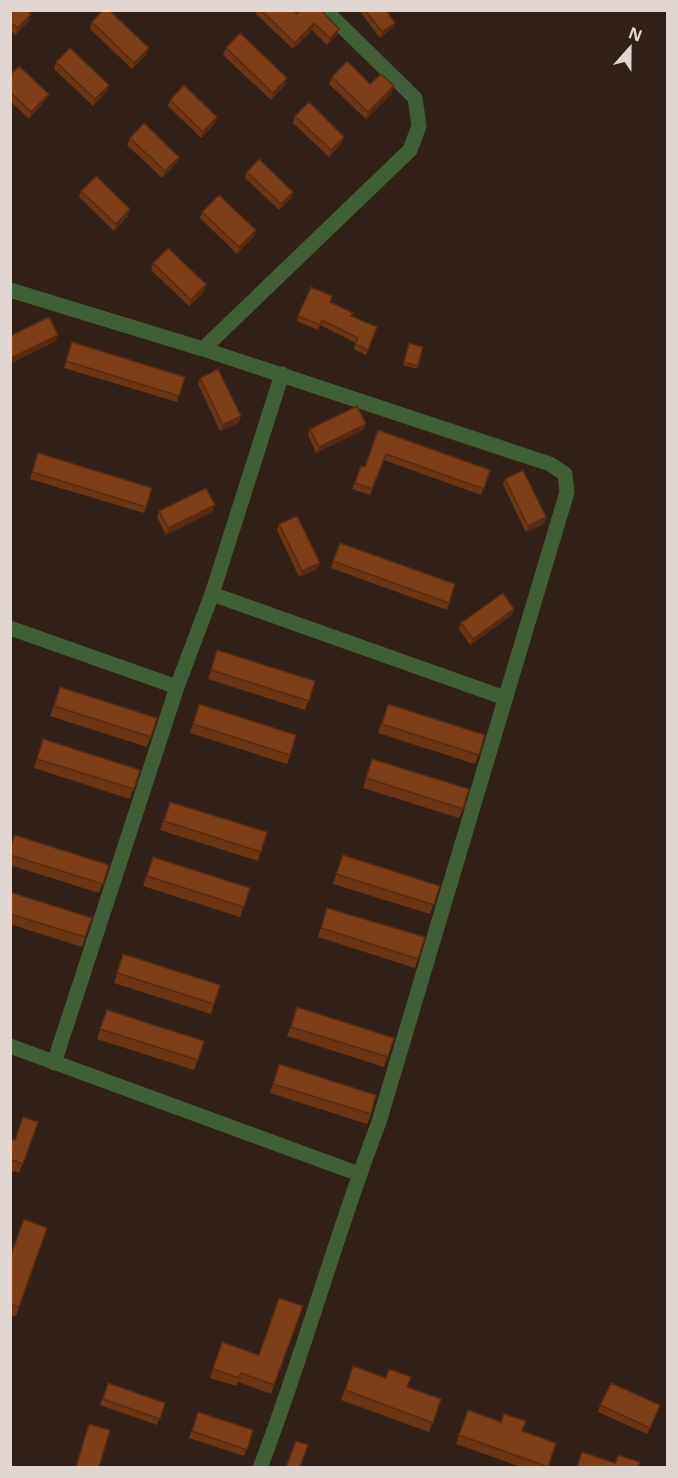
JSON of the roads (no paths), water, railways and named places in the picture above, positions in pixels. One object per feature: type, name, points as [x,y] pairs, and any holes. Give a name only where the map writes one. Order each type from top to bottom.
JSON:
[{"type":"street","points":[[203,348],[410,150],[419,126],[415,98],[325,10]]},
{"type":"street","points":[[10,290],[282,374],[550,464],[565,474],[567,492],[379,1122],[359,1174],[279,1418],[260,1467]]},
{"type":"street","points":[[54,1063],[177,687],[212,594],[282,374]]},
{"type":"street","points":[[212,594],[505,698]]},
{"type":"street","points":[[10,628],[177,687]]},
{"type":"street","points":[[10,1046],[359,1174]]}]
